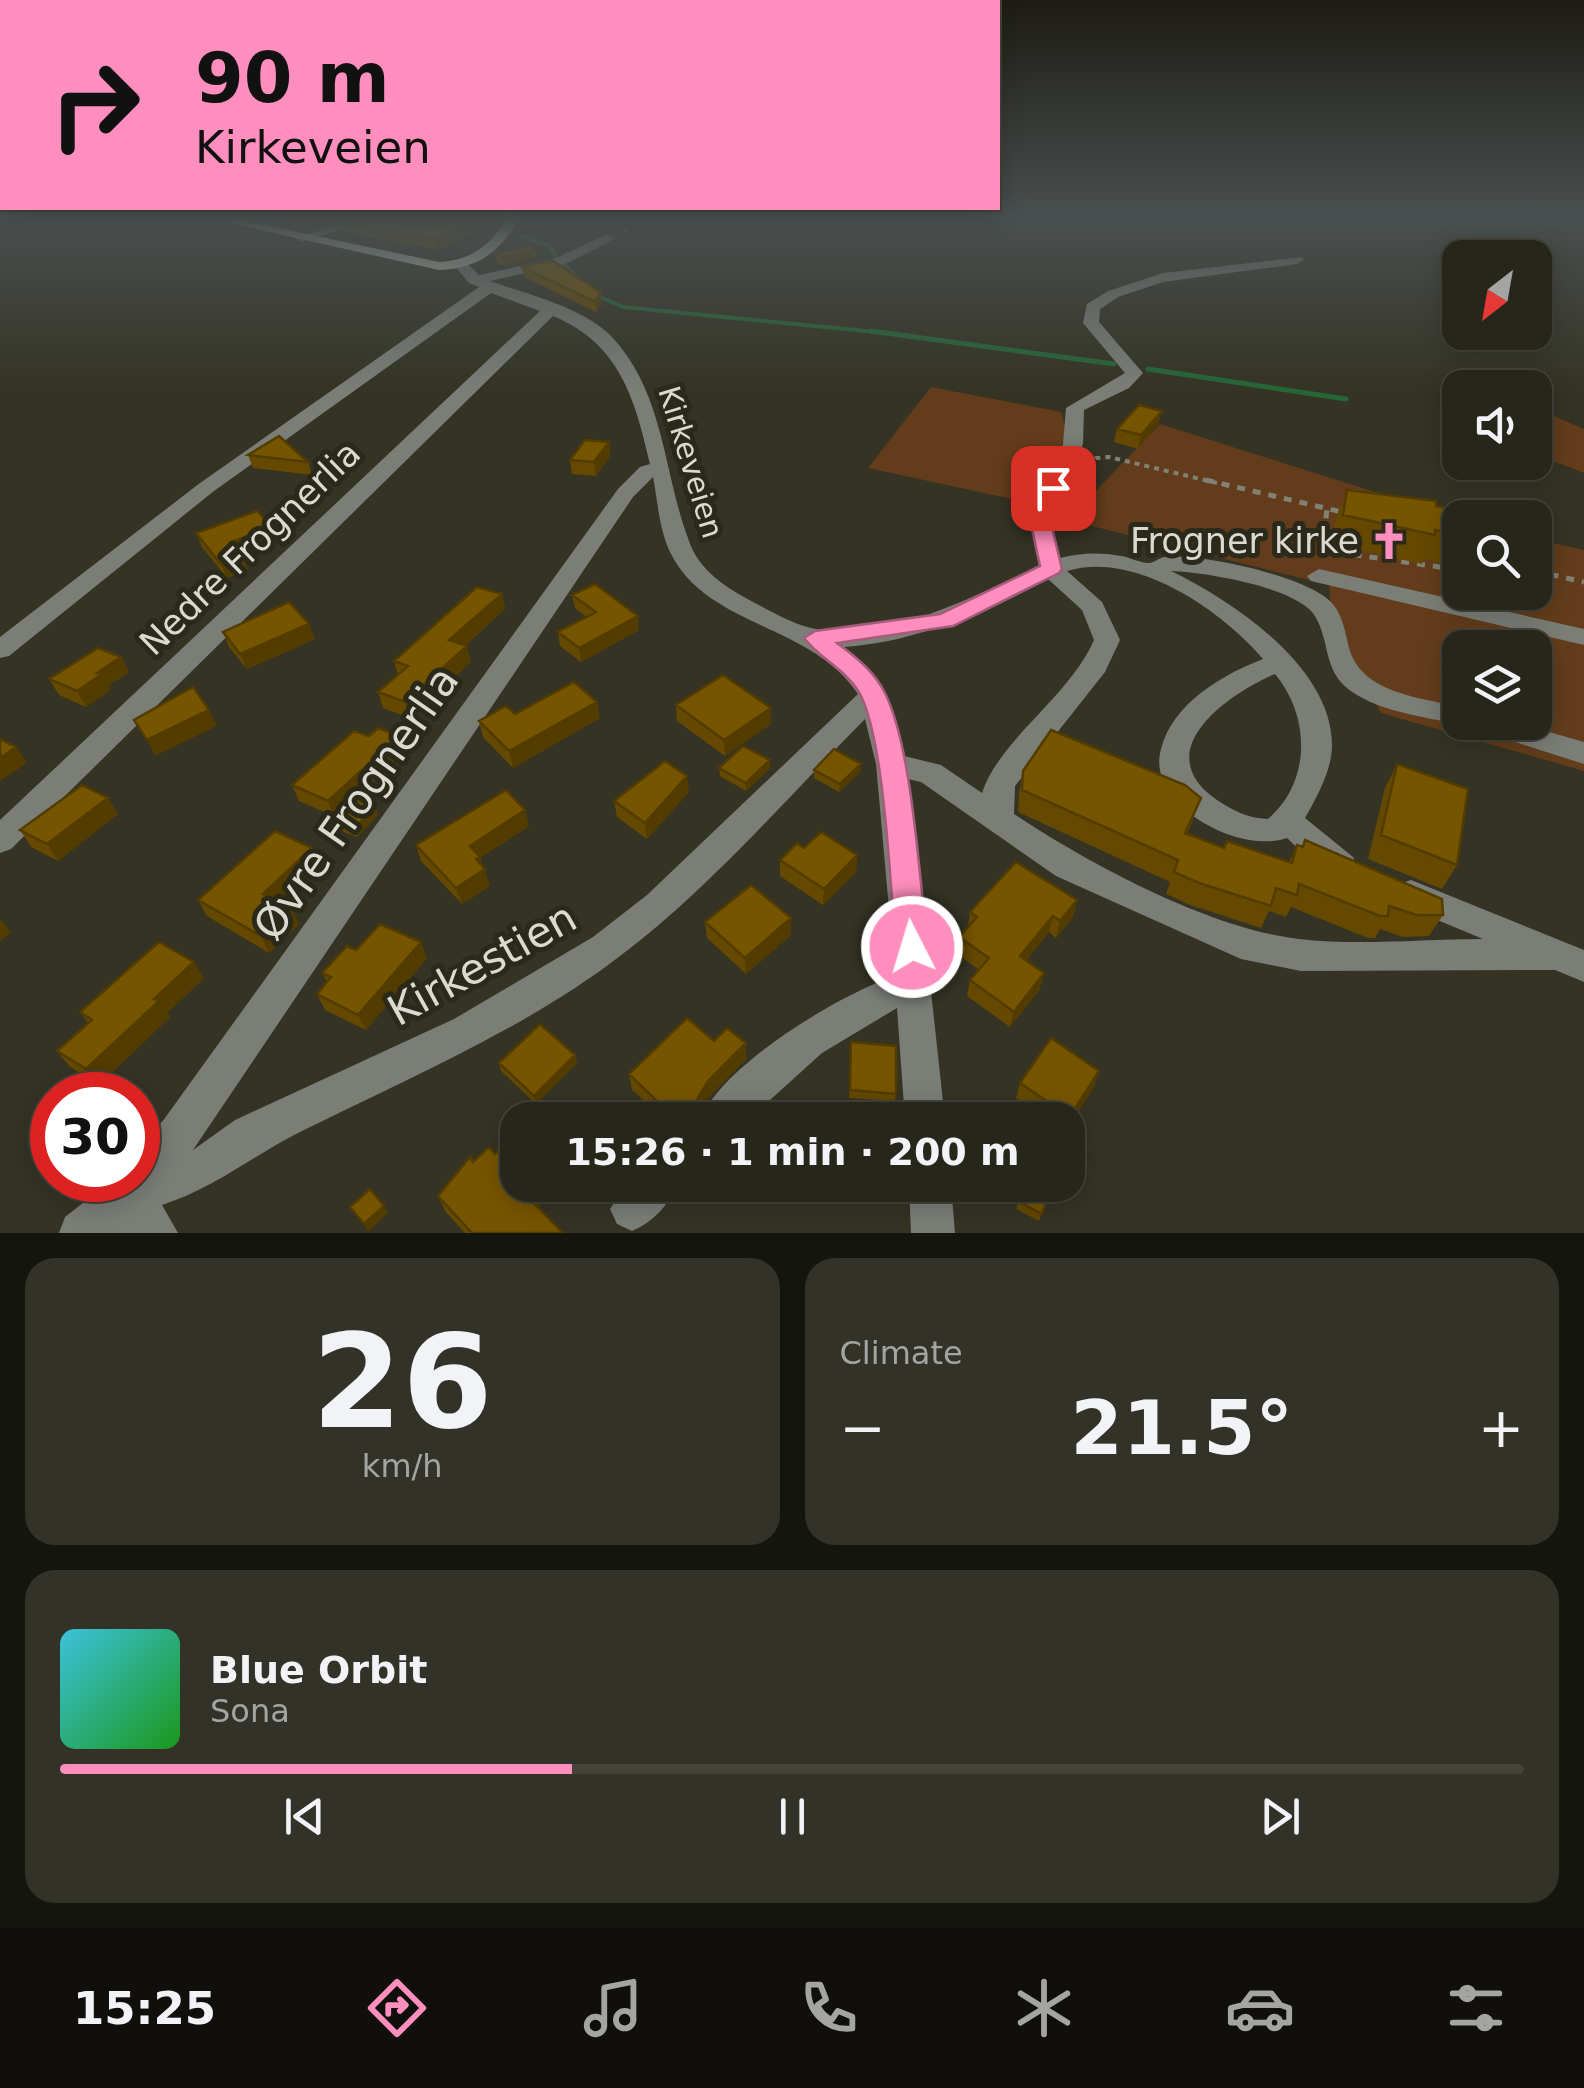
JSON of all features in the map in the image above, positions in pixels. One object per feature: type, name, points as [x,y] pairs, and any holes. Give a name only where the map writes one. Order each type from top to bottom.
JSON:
[{"type":"street","name":"Kirkeveien","points":[[477,275],[483,283],[587,325],[608,342],[633,386],[660,467],[678,542],[695,571],[737,603],[815,638],[853,666],[874,695]]},
{"type":"street","points":[[0,650],[206,487],[483,283],[513,275]]},
{"type":"street","points":[[1000,819],[997,790],[1004,778],[1096,666],[1107,640],[1093,606],[1051,569],[1040,519],[1074,444],[1075,408],[1123,385],[1134,372],[1091,323],[1092,307],[1114,294],[1188,275]]},
{"type":"street","name":"Nedre Frognerlia","points":[[0,840],[550,310]]},
{"type":"street","name":"Øvre Frognerlia","points":[[137,1218],[180,1133],[625,492],[647,471],[660,467]]},
{"type":"street","points":[[815,638],[945,621],[1051,569],[1096,560],[1152,572],[1226,613],[1278,662],[1308,702],[1317,724],[1318,749],[1310,775],[1288,820],[1273,830],[1262,830],[1216,816],[1187,793],[1177,778],[1174,760],[1182,727],[1220,689],[1243,674],[1278,662]]},
{"type":"street","points":[[1152,572],[1163,564],[1192,566],[1312,596],[1328,615],[1335,653],[1362,686],[1442,711]]},
{"type":"street","points":[[1319,576],[1584,637]]},
{"type":"street","points":[[874,695],[891,764],[924,1102]]},
{"type":"street","name":"Kirkestien","points":[[81,1233],[137,1218],[194,1174],[283,1118],[467,1031],[565,975],[650,913],[874,695]]},
{"type":"street","points":[[1540,740],[1584,753]]},
{"type":"street","points":[[891,764],[930,773],[1068,867],[1204,929],[1266,951],[1388,958],[1570,960]]},
{"type":"street","points":[[1288,820],[1339,864],[1570,960]]},
{"type":"street","points":[[740,1102],[794,1053],[866,1004],[915,986]]},
{"type":"street","points":[[931,1202],[933,1233]]},
{"type":"path","points":[[1062,468],[1076,469],[1096,458],[1109,457],[1348,512]]},
{"type":"path","points":[[1326,510],[1322,550],[1442,567]]},
{"type":"path","points":[[1552,575],[1584,582]]},
{"type":"shaded area","points":[[931,387],[1061,412],[1067,433],[1035,504],[868,468]]},
{"type":"shaded area","points":[[1552,415],[1584,429],[1584,473],[1552,461]]},
{"type":"shaded area","points":[[1160,424],[1442,513],[1442,610],[1552,610],[1552,543],[1584,550],[1584,771],[1476,740],[1552,740],[1552,630],[1442,630],[1442,730],[1381,713],[1332,620],[1329,585],[1068,520]]},
{"type":"building","points":[[538,275],[574,275],[600,292],[595,302]]},
{"type":"building","points":[[1139,405],[1162,411],[1141,435],[1117,429]]},
{"type":"building","points":[[279,436],[308,462],[248,455]]},
{"type":"building","points":[[585,440],[609,442],[594,462],[570,460]]},
{"type":"building","points":[[1347,490],[1436,501],[1436,506],[1442,507],[1442,531],[1435,530],[1435,535],[1343,515]]},
{"type":"building","points":[[257,511],[272,527],[231,542],[242,555],[220,563],[196,533]]},
{"type":"building","points":[[595,584],[638,616],[579,648],[558,632],[596,612],[572,595]]},
{"type":"building","points":[[477,587],[502,594],[449,640],[467,646],[405,702],[378,692],[408,666],[394,661]]},
{"type":"building","points":[[289,602],[309,624],[240,654],[223,632]]},
{"type":"building","points":[[98,648],[121,657],[77,691],[49,679]]},
{"type":"building","points":[[723,675],[771,708],[724,740],[676,705]]},
{"type":"building","points":[[574,682],[597,702],[509,751],[479,721],[506,706],[515,714]]},
{"type":"building","points":[[193,687],[209,710],[147,740],[134,720]]},
{"type":"building","points":[[378,728],[399,736],[328,801],[292,785],[354,731],[369,736]]},
{"type":"building","points":[[1051,730],[1185,785],[1201,798],[1185,833],[1224,848],[1227,841],[1292,863],[1297,845],[1303,847],[1305,840],[1442,899],[1443,915],[1417,915],[1389,906],[1388,916],[1380,916],[1299,884],[1297,895],[1276,888],[1271,906],[1174,872],[1178,860],[1022,790],[1023,771]]},
{"type":"building","points":[[0,739],[16,747],[0,758]]},
{"type":"building","points":[[743,746],[770,760],[746,783],[719,768]]},
{"type":"building","points":[[834,749],[861,764],[840,784],[814,770]]},
{"type":"building","points":[[665,761],[687,776],[645,823],[614,801]]},
{"type":"building","points":[[1397,764],[1468,789],[1457,865],[1381,835]]},
{"type":"building","points":[[82,785],[108,798],[47,844],[20,830]]},
{"type":"building","points":[[506,790],[525,810],[470,846],[485,869],[456,888],[416,845]]},
{"type":"building","points":[[352,798],[375,807],[354,829],[330,819]]},
{"type":"building","points":[[275,831],[312,848],[263,894],[291,907],[261,936],[198,900]]},
{"type":"building","points":[[821,832],[857,855],[824,889],[780,860],[797,843],[804,848]]},
{"type":"building","points":[[1016,862],[1077,900],[1060,921],[1053,916],[1020,956],[1044,973],[1014,1012],[970,980],[989,958],[959,937],[977,917],[970,912]]},
{"type":"building","points":[[751,885],[791,918],[745,958],[705,922]]},
{"type":"building","points":[[380,924],[421,942],[358,1015],[317,994],[331,977],[322,973],[347,946],[356,950]]},
{"type":"building","points":[[159,942],[194,962],[154,999],[159,1001],[86,1069],[57,1051],[92,1020],[80,1012]]},
{"type":"building","points":[[687,1018],[714,1041],[727,1028],[746,1043],[708,1081],[696,1102],[656,1102],[629,1074]]},
{"type":"building","points":[[540,1024],[575,1055],[534,1096],[499,1063]]},
{"type":"building","points":[[1051,1038],[1099,1071],[1079,1102],[1044,1102],[1020,1083]]},
{"type":"building","points":[[851,1042],[896,1046],[896,1094],[850,1090]]},
{"type":"building","points":[[489,1147],[495,1154],[500,1149],[500,1202],[533,1202],[563,1233],[472,1233],[438,1196],[470,1157],[473,1162]]},
{"type":"building","points":[[370,1189],[384,1206],[364,1224],[350,1207]]},
{"type":"building","points":[[1020,1202],[1046,1202],[1042,1214]]},
{"type":"waterway","points":[[574,275],[596,295],[623,307],[885,333]]},
{"type":"waterway","points":[[871,331],[885,333]]},
{"type":"waterway","points":[[885,333],[896,334]]},
{"type":"waterway","points":[[885,333],[1114,364]]},
{"type":"waterway","points":[[1148,369],[1346,399]]},
{"type":"place","name":"Frogner kirke","points":[[1389,541]]},
{"type":"route","points":[[912,947],[891,764],[874,695],[853,666],[815,638],[945,621],[1051,569],[1040,519],[1053,488]]}]
